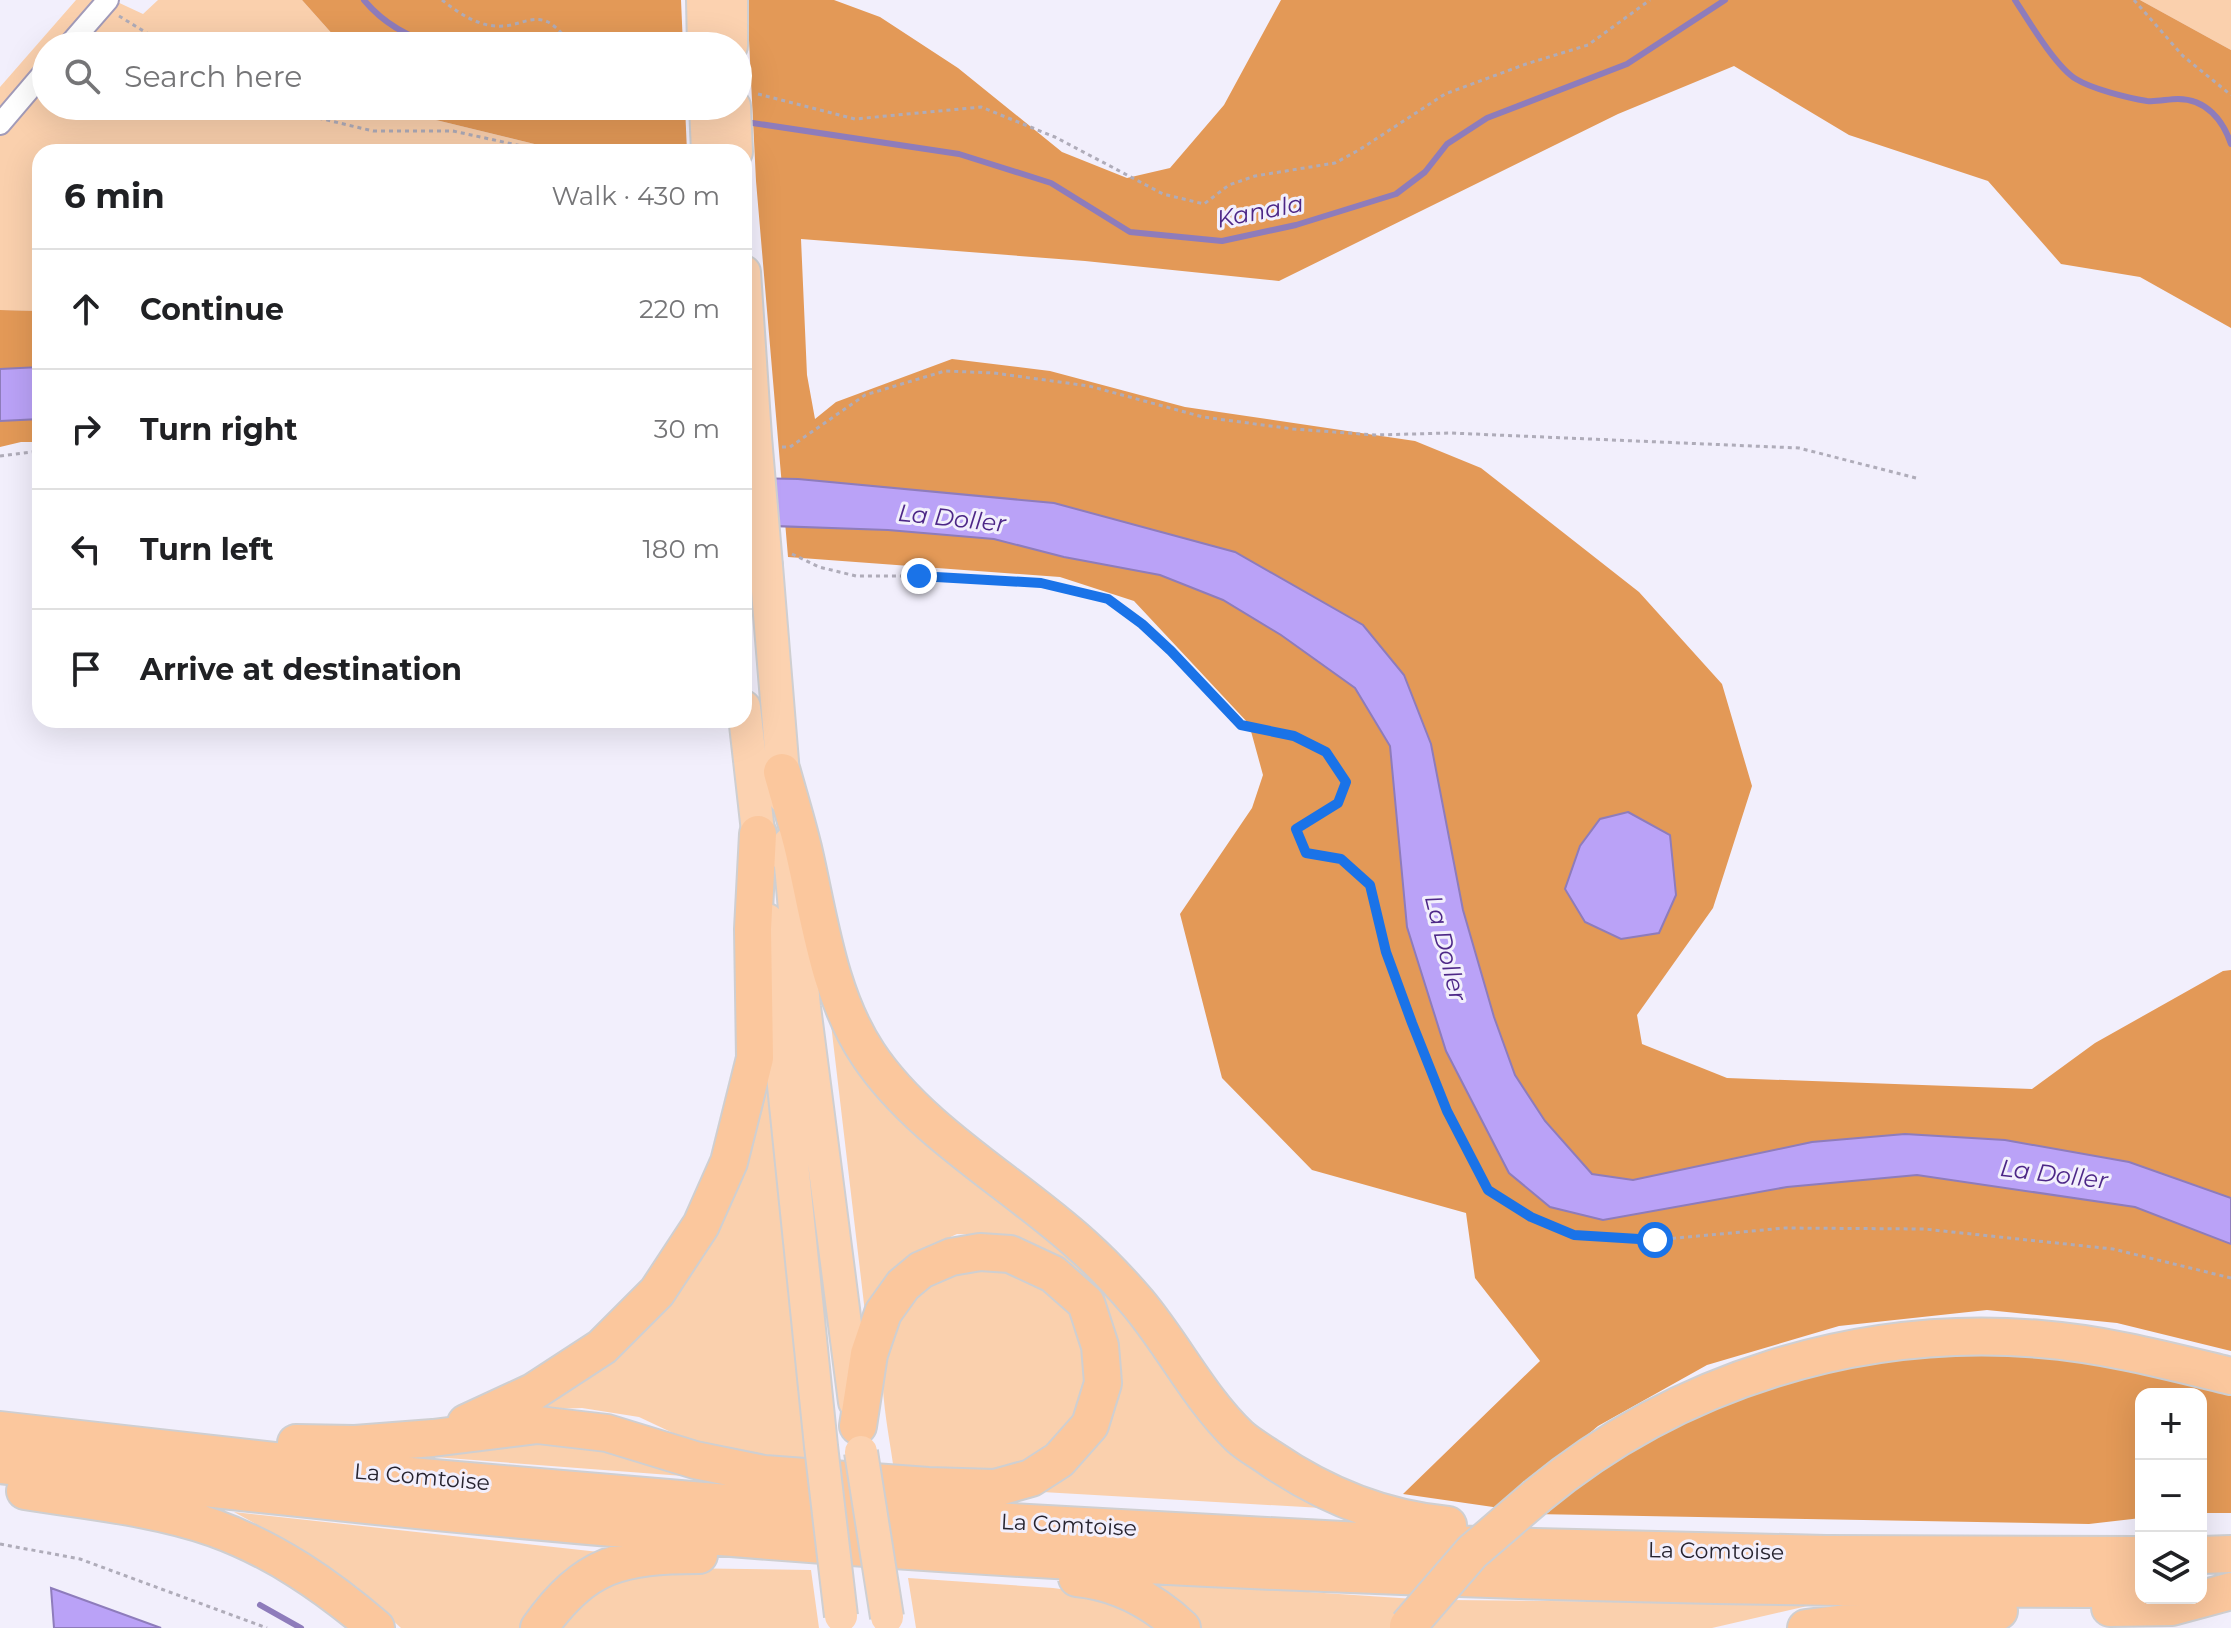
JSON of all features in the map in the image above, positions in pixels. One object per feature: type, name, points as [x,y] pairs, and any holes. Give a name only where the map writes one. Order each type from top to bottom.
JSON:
[{"type":"highway","points":[[703,0],[704,32]]},
{"type":"highway","points":[[731,0],[731,32]]},
{"type":"highway","points":[[707,120],[708,144]]},
{"type":"highway","points":[[737,144],[739,120]]},
{"type":"highway","points":[[752,337],[765,442],[774,560],[782,772],[804,1007],[860,1439],[888,1623]]},
{"type":"highway","points":[[746,728],[841,1624]]},
{"type":"highway","points":[[782,772],[821,931],[844,1007],[867,1053],[896,1091],[961,1148],[1059,1224],[1100,1262],[1139,1304],[1192,1379],[1241,1438],[1297,1476],[1342,1500],[1418,1522],[1469,1527],[1535,1547]]},
{"type":"highway","points":[[433,1438],[533,1392],[602,1347],[657,1292],[701,1225],[729,1162],[755,1058],[753,929],[758,834]]},
{"type":"highway","points":[[175,1450],[270,1443],[355,1444],[538,1425],[607,1433],[695,1460],[764,1474],[913,1486],[995,1488],[1031,1478],[1059,1460],[1090,1425],[1103,1383],[1100,1346],[1086,1303],[1053,1274],[1010,1254],[980,1252],[951,1257],[921,1270],[903,1285],[883,1313],[869,1354],[860,1439]]},
{"type":"highway","points":[[1407,1627],[1472,1552],[1587,1457],[1634,1428],[1702,1395],[1778,1365],[1849,1348],[1935,1338],[2041,1339],[2144,1355],[2231,1376]]},
{"type":"highway","name":"La Comtoise","points":[[0,1430],[399,1475],[798,1509],[1345,1540],[1535,1547],[1826,1554],[2135,1555]]},
{"type":"highway","name":"La Comtoise","points":[[0,1465],[394,1508],[758,1540],[1020,1558],[1521,1581],[1816,1588],[2135,1589]]},
{"type":"highway","points":[[0,1487],[166,1515],[212,1527],[295,1567],[338,1596],[376,1628]]},
{"type":"highway","points":[[539,1628],[573,1589],[592,1574],[613,1564],[639,1557],[723,1554],[758,1540]]},
{"type":"highway","points":[[2207,1555],[2231,1554]]},
{"type":"highway","points":[[1020,1558],[1047,1576],[1094,1580],[1119,1587],[1165,1613],[1182,1628]]},
{"type":"highway","points":[[2207,1589],[2231,1590]]},
{"type":"highway","points":[[1806,1628],[1937,1614],[2172,1607],[2231,1590]]},
{"type":"street","points":[[80,32],[106,3]]},
{"type":"street","points":[[0,124],[32,86]]},
{"type":"path","points":[[442,0],[469,19],[485,25],[505,26],[531,19],[548,22],[560,32]]},
{"type":"path","points":[[752,101],[855,119],[981,107],[1055,137],[1163,194],[1204,204],[1229,185],[1255,176],[1335,163],[1445,94],[1588,45],[1650,0]]},
{"type":"path","points":[[2134,0],[2183,56],[2231,95]]},
{"type":"path","points":[[106,3],[148,32]]},
{"type":"path","points":[[327,120],[373,131],[453,131],[512,144]]},
{"type":"path","points":[[765,442],[790,447],[865,395],[945,371],[994,373],[1089,386],[1203,417],[1293,429],[1375,435],[1450,433],[1799,448],[1916,478]]},
{"type":"path","points":[[0,456],[32,452]]},
{"type":"path","points":[[774,560],[795,554],[819,567],[856,576],[1041,583],[1108,599],[1171,651],[1241,725],[1294,736],[1326,752],[1346,782],[1338,803],[1296,829],[1306,853],[1341,859],[1370,885],[1386,952],[1447,1111],[1488,1190],[1531,1217],[1574,1235],[1655,1240],[1785,1228],[1924,1229],[2113,1249],[2231,1278]]},
{"type":"path","points":[[0,1544],[80,1559],[267,1628]]},
{"type":"shaded area","points":[[76,0],[113,0],[143,14],[158,0],[302,0],[331,32],[48,32]]},
{"type":"shaded area","points":[[302,0],[681,0],[682,32],[331,32]]},
{"type":"shaded area","points":[[747,0],[834,0],[880,17],[958,68],[1062,152],[1127,178],[1170,168],[1224,105],[1281,0],[2140,0],[2231,50],[2231,328],[2140,277],[2061,264],[1988,181],[1849,135],[1734,66],[1618,114],[1279,281],[1085,261],[801,239],[807,375],[815,419],[836,402],[952,359],[1050,371],[1185,407],[1415,441],[1481,468],[1639,592],[1722,684],[1752,786],[1713,908],[1637,1015],[1642,1044],[1727,1078],[2032,1089],[2095,1043],[2223,971],[2231,970],[2231,1351],[2117,1323],[1987,1310],[1839,1326],[1707,1365],[1598,1426],[1500,1508],[1403,1494],[1540,1361],[1475,1278],[1466,1213],[1312,1170],[1222,1078],[1180,914],[1252,808],[1263,775],[1249,724],[1134,601],[1060,577],[788,557],[756,181],[752,32],[749,32]]},
{"type":"shaded area","points":[[2140,0],[2231,0],[2231,50]]},
{"type":"shaded area","points":[[32,50],[32,120],[436,120],[534,144],[32,144],[32,311],[0,310],[0,87]]},
{"type":"shaded area","points":[[436,120],[686,120],[687,144],[534,144]]},
{"type":"shaded area","points":[[0,310],[32,311],[32,442],[0,447]]},
{"type":"shaded area","points":[[831,1024],[873,1085],[1013,1204],[1339,1509],[1025,1491],[1079,1467],[1106,1430],[1063,1260],[1015,1236],[957,1234],[911,1255],[883,1289],[866,1321]]},
{"type":"shaded area","points":[[767,1060],[810,1459],[727,1452],[639,1417],[582,1408],[525,1410],[704,1251],[743,1177]]},
{"type":"shaded area","points":[[945,1268],[1025,1269],[1084,1326],[1092,1369],[1081,1409],[1054,1448],[1014,1468],[958,1470],[893,1464],[882,1376],[888,1333],[908,1294]]},
{"type":"shaded area","points":[[1947,1350],[2066,1359],[2180,1381],[2231,1394],[2231,1513],[2207,1513],[2207,1388],[2135,1388],[2135,1519],[2089,1524],[1534,1514],[1617,1451],[1807,1369]]},
{"type":"shaded area","points":[[542,1440],[603,1448],[736,1480],[421,1456]]},
{"type":"shaded area","points":[[234,1512],[599,1552],[544,1591],[519,1628],[401,1628],[357,1587],[287,1541]]},
{"type":"shaded area","points":[[673,1568],[811,1570],[819,1628],[554,1628],[583,1597],[624,1572]]},
{"type":"shaded area","points":[[908,1578],[1091,1593],[1137,1611],[1160,1628],[916,1628]]},
{"type":"shaded area","points":[[1140,1581],[1415,1599],[1392,1628],[1199,1628]]},
{"type":"shaded area","points":[[1449,1600],[1816,1604],[1712,1628],[1425,1628]]},
{"type":"water","points":[[32,367],[32,419],[0,421],[0,369]]},
{"type":"water","name":"La Doller","points":[[752,478],[798,479],[1054,503],[1235,552],[1363,625],[1404,675],[1431,744],[1463,910],[1494,1017],[1515,1075],[1545,1121],[1592,1174],[1633,1180],[1812,1142],[1905,1134],[2005,1140],[2129,1162],[2231,1198],[2231,1244],[2135,1207],[1917,1175],[1787,1187],[1603,1220],[1550,1207],[1509,1173],[1446,1051],[1407,927],[1390,746],[1355,688],[1281,635],[1223,600],[1160,575],[1064,557],[994,539],[888,530],[752,525]]},
{"type":"water","points":[[1628,812],[1670,835],[1676,895],[1659,933],[1621,939],[1585,922],[1565,889],[1580,846],[1600,819]]},
{"type":"water","points":[[51,1588],[161,1628],[54,1628]]},
{"type":"waterway","name":"Kanala","points":[[364,0],[380,16],[404,32]]},
{"type":"waterway","name":"Kanala","points":[[746,122],[959,154],[1051,183],[1130,232],[1222,241],[1296,225],[1396,194],[1425,172],[1447,144],[1487,118],[1627,64],[1725,0]]},
{"type":"waterway","name":"Kanala","points":[[2015,0],[2051,54],[2076,79],[2100,90],[2139,100],[2178,99],[2197,103],[2218,119],[2231,144]]},
{"type":"waterway","points":[[260,1605],[301,1628]]},
{"type":"route","points":[[919,576],[1041,583],[1108,599],[1171,651],[1241,725],[1294,736],[1326,752],[1346,782],[1338,803],[1296,829],[1306,853],[1341,859],[1370,885],[1386,952],[1412,1023],[1447,1111],[1488,1190],[1531,1217],[1574,1235],[1655,1240]]}]
